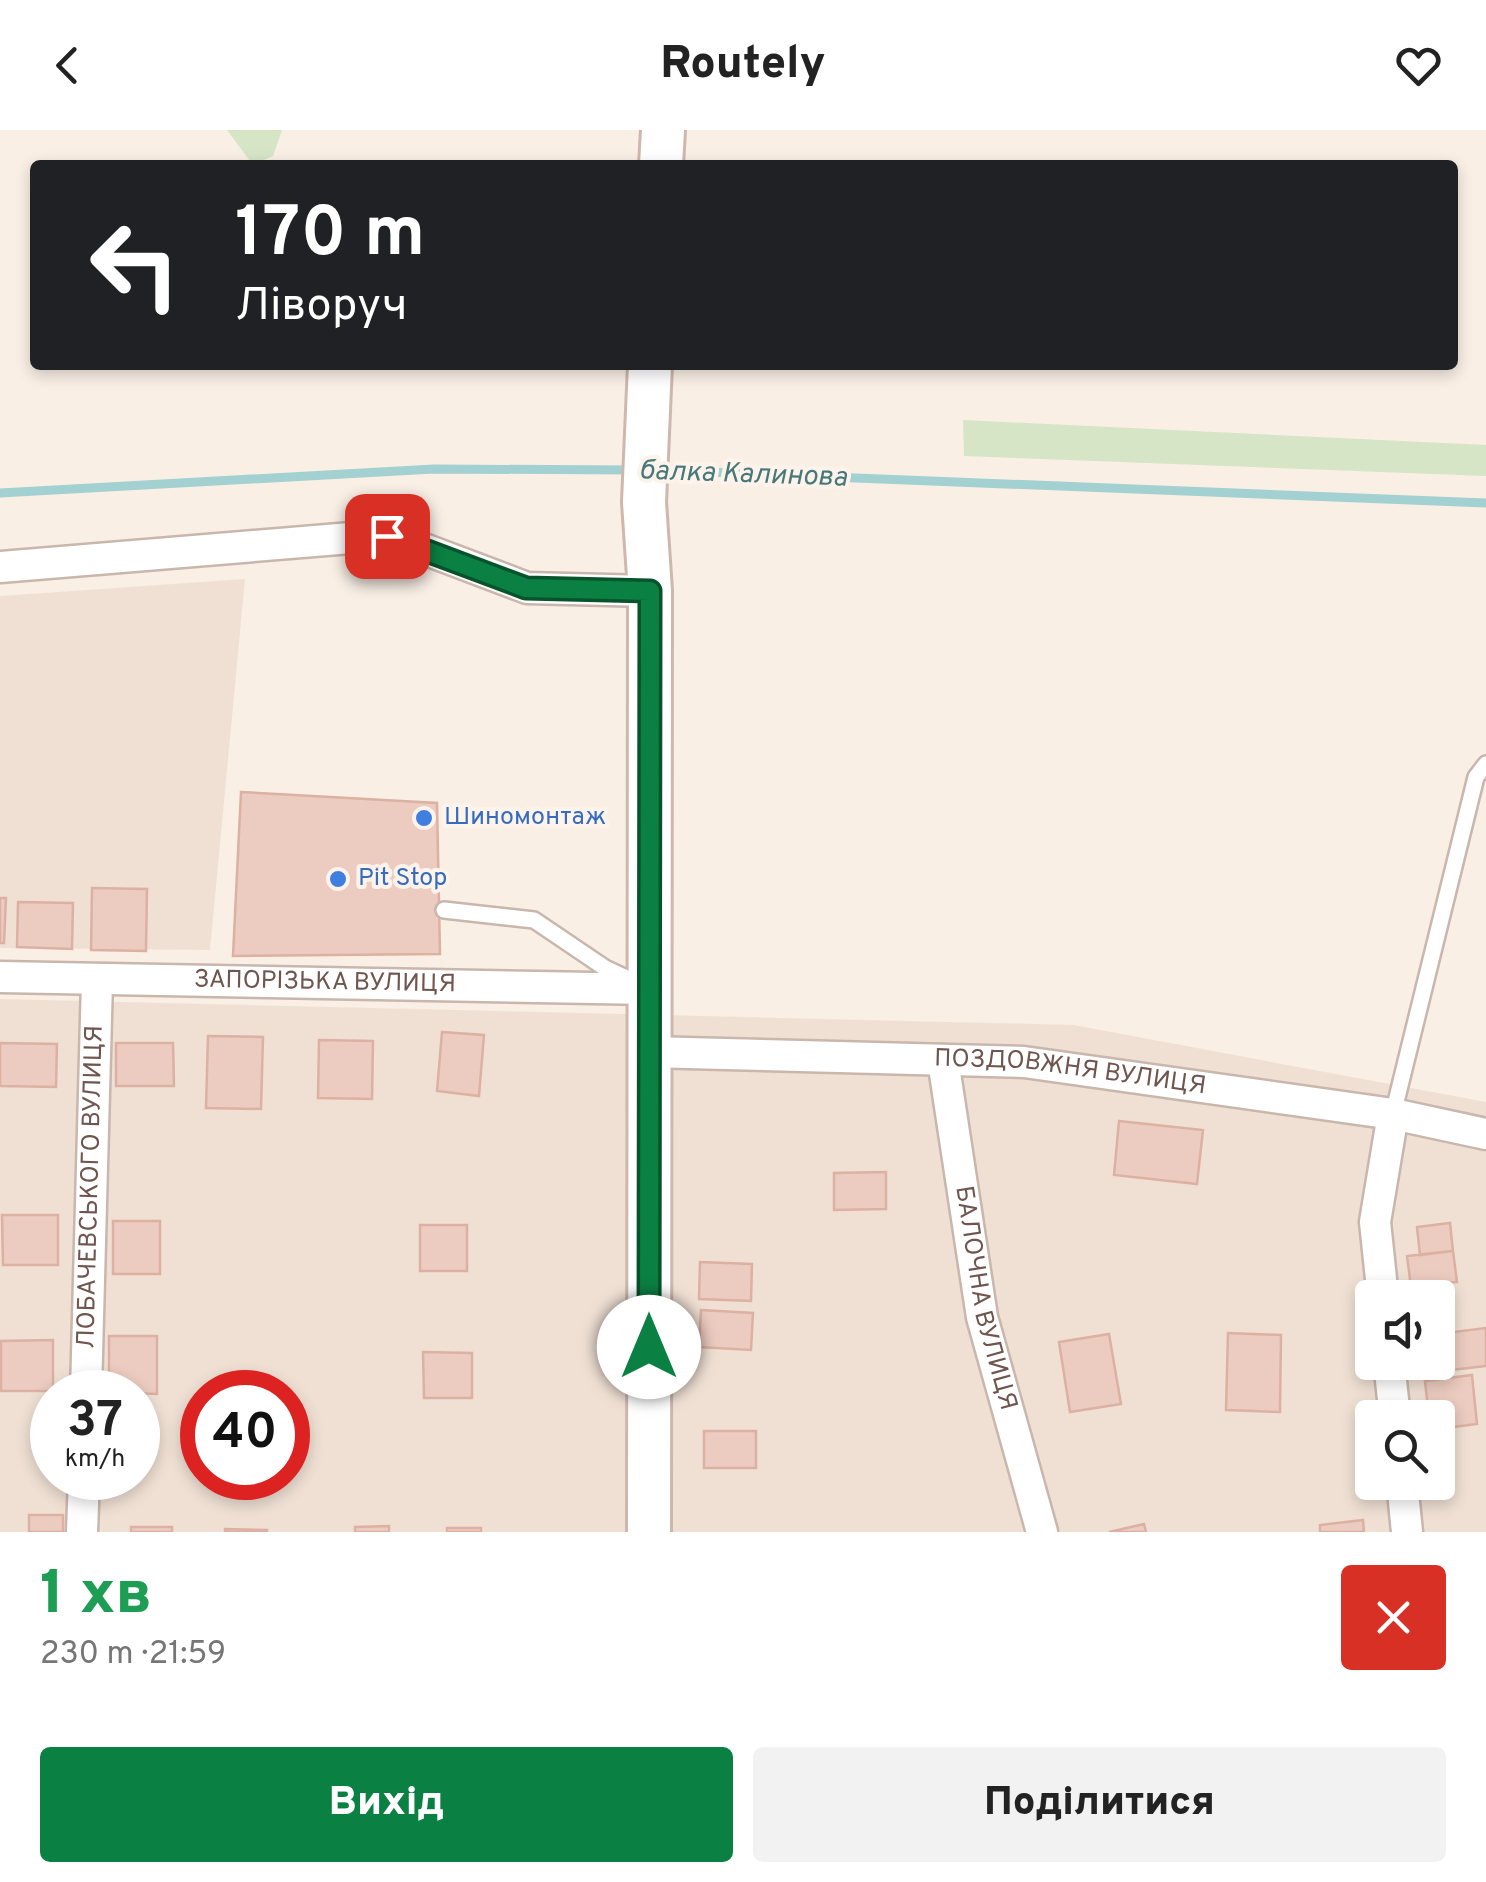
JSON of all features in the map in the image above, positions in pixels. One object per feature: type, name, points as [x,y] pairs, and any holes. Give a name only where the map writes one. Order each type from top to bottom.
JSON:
[{"type":"street","points":[[661,160],[663,130]]},
{"type":"street","points":[[649,1532],[650,591],[644,502],[650,370]]},
{"type":"street","points":[[0,567],[387,536],[526,588],[650,591]]},
{"type":"street","name":"ЗАПОРІЗЬКА ВУЛИЦЯ","points":[[0,978],[650,989]]},
{"type":"street","name":"ЛОБАЧЕВСЬКОГО ВУЛИЦЯ","points":[[87,1370],[97,980]]},
{"type":"street","name":"ПОЗДОВЖНЯ ВУЛИЦЯ","points":[[650,1052],[1024,1062],[1393,1114],[1486,1134]]},
{"type":"street","name":"БАЛОЧНА ВУЛИЦЯ","points":[[943,1060],[982,1317],[1042,1532]]},
{"type":"street","points":[[1381,1280],[1375,1222],[1393,1114]]},
{"type":"street","points":[[82,1532],[83,1500]]},
{"type":"street","points":[[1404,1500],[1407,1532]]},
{"type":"lane","points":[[1393,1114],[1476,777],[1486,764]]},
{"type":"lane","points":[[444,910],[534,920],[605,968],[650,989]]},
{"type":"shaded area","points":[[245,579],[210,950],[0,948],[0,596]]},
{"type":"shaded area","points":[[0,999],[1074,1025],[1486,1102],[1486,1532],[0,1532]]},
{"type":"green space","points":[[227,130],[282,130],[273,156],[249,160]]},
{"type":"green space","points":[[963,420],[1486,445],[1486,476],[964,456]]},
{"type":"building","name":"Pit Stop","points":[[241,792],[437,803],[440,954],[233,956]]},
{"type":"building","points":[[92,888],[147,889],[146,951],[91,950]]},
{"type":"building","points":[[0,898],[6,898],[4,943],[0,943]]},
{"type":"building","points":[[18,902],[73,903],[72,949],[17,947]]},
{"type":"building","points":[[442,1032],[484,1035],[479,1096],[437,1091]]},
{"type":"building","points":[[208,1036],[263,1037],[261,1109],[206,1108]]},
{"type":"building","points":[[319,1040],[373,1041],[372,1099],[318,1098]]},
{"type":"building","points":[[0,1043],[57,1044],[56,1087],[0,1086]]},
{"type":"building","points":[[116,1043],[173,1043],[174,1086],[116,1086]]},
{"type":"building","points":[[1119,1121],[1203,1130],[1197,1184],[1114,1175]]},
{"type":"building","points":[[886,1172],[886,1209],[834,1210],[834,1173]]},
{"type":"building","points":[[2,1215],[58,1215],[58,1265],[3,1265]]},
{"type":"building","points":[[113,1221],[160,1221],[160,1274],[113,1274]]},
{"type":"building","points":[[1450,1223],[1453,1251],[1420,1255],[1417,1227]]},
{"type":"building","points":[[420,1225],[467,1225],[467,1271],[420,1271]]},
{"type":"building","points":[[1453,1251],[1457,1282],[1410,1280],[1407,1256]]},
{"type":"building","points":[[700,1262],[752,1264],[751,1301],[699,1299]]},
{"type":"building","points":[[701,1310],[753,1313],[751,1350],[699,1347]]},
{"type":"building","points":[[1486,1328],[1486,1366],[1455,1370],[1455,1332]]},
{"type":"building","points":[[1228,1333],[1281,1335],[1280,1412],[1226,1410]]},
{"type":"building","points":[[1109,1334],[1121,1404],[1070,1412],[1059,1342]]},
{"type":"building","points":[[109,1336],[157,1336],[157,1370],[109,1370]]},
{"type":"building","points":[[53,1340],[53,1370],[30,1370],[30,1391],[1,1391],[1,1341]]},
{"type":"building","points":[[423,1352],[472,1353],[472,1398],[424,1398]]},
{"type":"building","points":[[1472,1375],[1477,1424],[1455,1427],[1455,1400],[1427,1400],[1425,1381]]},
{"type":"building","points":[[704,1431],[756,1431],[756,1468],[704,1468]]},
{"type":"building","points":[[29,1515],[63,1515],[63,1532],[29,1532]]},
{"type":"building","points":[[1363,1520],[1364,1532],[1320,1532],[1320,1525]]},
{"type":"building","points":[[1144,1524],[1146,1532],[1109,1532]]},
{"type":"building","points":[[389,1526],[389,1532],[355,1532],[355,1527]]},
{"type":"building","points":[[131,1527],[172,1527],[172,1532],[131,1532]]},
{"type":"building","points":[[447,1528],[481,1528],[481,1532],[447,1532]]},
{"type":"building","points":[[267,1530],[267,1532],[225,1532]]},
{"type":"waterway","name":"балка Калинова","points":[[0,493],[434,469],[634,470]]},
{"type":"waterway","name":"балка Калинова","points":[[654,470],[1486,503]]},
{"type":"place","name":"Шиномонтаж","points":[[424,818]]},
{"type":"place","name":"Pit Stop","points":[[338,879]]},
{"type":"route","points":[[387,536],[526,588],[650,591],[649,1347]]}]
